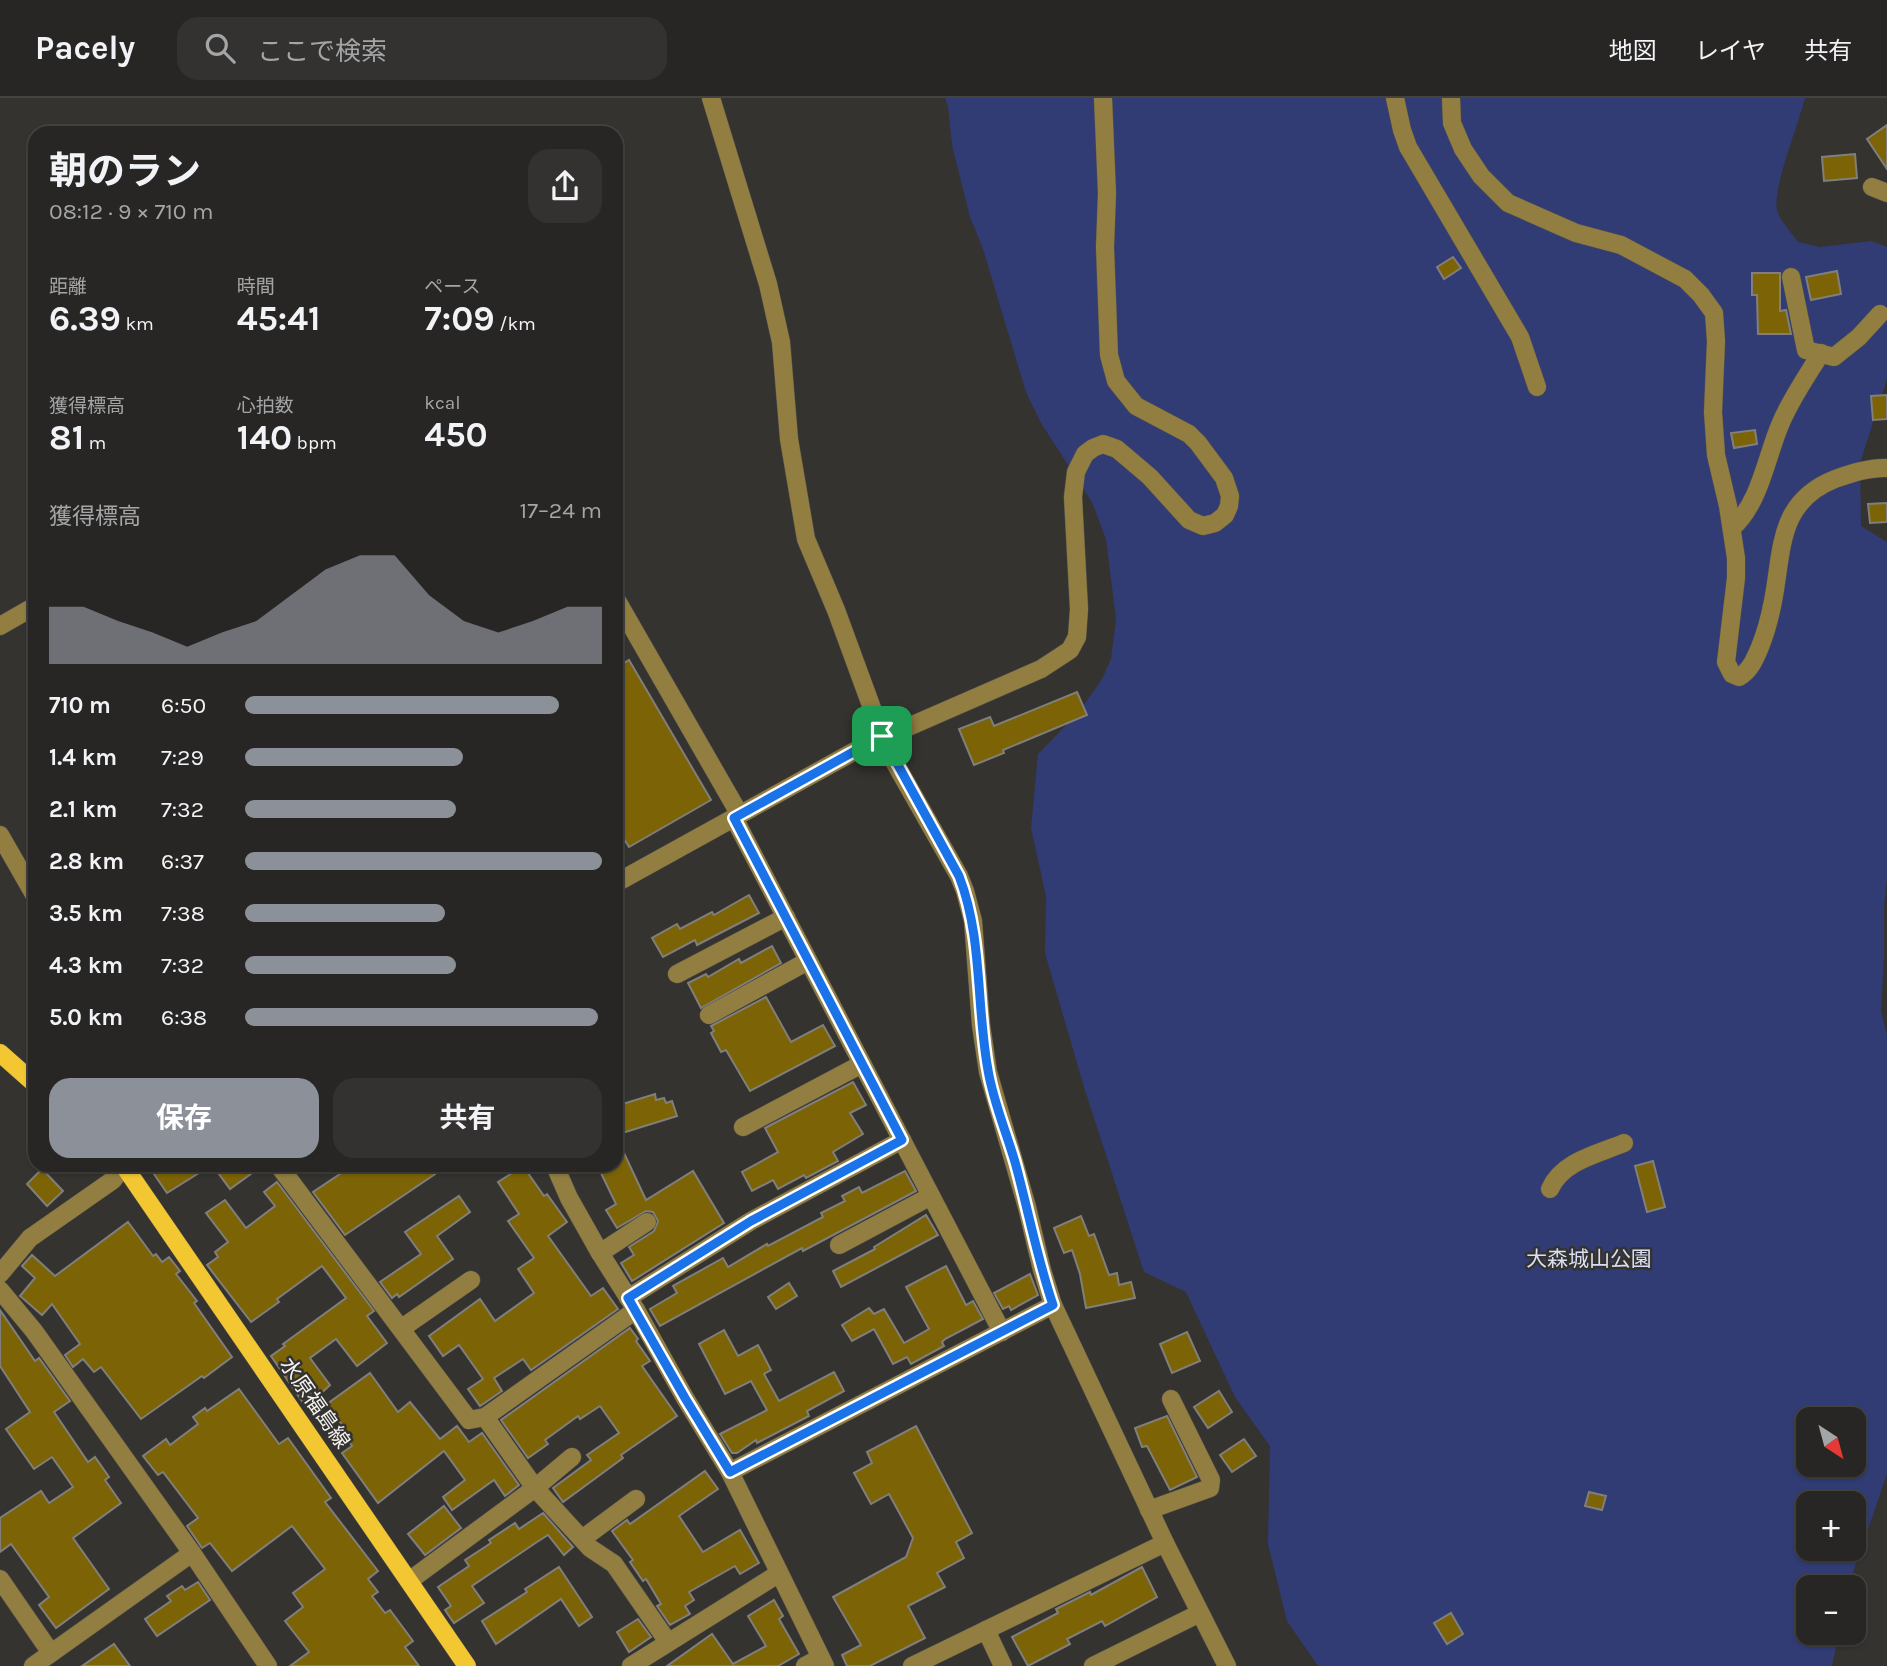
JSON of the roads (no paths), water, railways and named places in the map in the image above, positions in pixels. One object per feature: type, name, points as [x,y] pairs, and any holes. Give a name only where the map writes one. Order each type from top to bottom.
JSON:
[{"type":"main road","points":[[0,1053],[28,1078]]},
{"type":"main road","name":"水原福島線","points":[[128,1172],[467,1666]]},
{"type":"street","points":[[711,98],[768,284],[781,342],[789,439],[806,539],[882,736],[965,891],[973,921],[981,1025],[988,1072],[1053,1305],[1149,1510],[1227,1666]]},
{"type":"street","points":[[623,879],[882,736],[900,731],[1041,668],[1070,650],[1077,637],[1079,610],[1073,497],[1076,472],[1085,454],[1093,447],[1103,444],[1117,449],[1150,477],[1189,520],[1203,526],[1215,523],[1225,515],[1230,496],[1224,478],[1198,443],[1189,434],[1136,406],[1116,381],[1109,341],[1103,98]]},
{"type":"street","points":[[1395,98],[1408,147],[1520,337],[1537,387]]},
{"type":"street","points":[[1451,98],[1451,123],[1463,149],[1481,176],[1508,203],[1576,233],[1621,245],[1685,279],[1714,313],[1714,434],[1732,528],[1736,578],[1726,662],[1732,674],[1739,677],[1749,670],[1768,626],[1786,526],[1802,499],[1824,484],[1851,473],[1887,468]]},
{"type":"street","points":[[1791,277],[1806,350],[1834,357],[1859,337],[1880,314]]},
{"type":"street","points":[[1732,528],[1758,486],[1780,423],[1821,353]]},
{"type":"street","points":[[0,626],[28,610]]},
{"type":"street","points":[[623,612],[737,817],[808,961],[1002,1332]]},
{"type":"street","points":[[0,835],[28,884]]},
{"type":"street","points":[[677,974],[786,917]]},
{"type":"street","points":[[709,1014],[808,961]]},
{"type":"street","points":[[743,1127],[862,1064]]},
{"type":"street","points":[[284,1172],[470,1420],[485,1417],[632,1304],[751,1221],[902,1140]]},
{"type":"street","points":[[1550,1189],[1556,1177],[1565,1169],[1624,1143]]},
{"type":"street","points":[[0,1275],[30,1238],[113,1180],[119,1172]]},
{"type":"street","points":[[558,1172],[600,1253],[730,1472],[816,1663]]},
{"type":"street","points":[[839,1245],[931,1196]]},
{"type":"street","points":[[600,1253],[647,1222]]},
{"type":"street","points":[[402,1328],[471,1280]]},
{"type":"street","points":[[0,1290],[34,1331],[192,1553],[268,1666]]},
{"type":"street","points":[[730,1472],[1053,1305]]},
{"type":"street","points":[[1149,1510],[1210,1488],[1211,1480],[1171,1399]]},
{"type":"street","points":[[485,1417],[535,1488],[582,1539],[614,1564],[668,1642]]},
{"type":"street","points":[[409,1581],[535,1488],[572,1457]]},
{"type":"street","points":[[582,1539],[636,1499]]},
{"type":"street","points":[[912,1666],[1165,1543]]},
{"type":"street","points":[[33,1666],[192,1553]]},
{"type":"street","points":[[631,1666],[778,1574]]},
{"type":"street","points":[[0,1579],[51,1653]]},
{"type":"street","points":[[1093,1666],[1200,1613]]},
{"type":"street","points":[[986,1630],[1003,1666]]},
{"type":"park label","name":"大森城山公園","points":[[1589,1259]]}]
